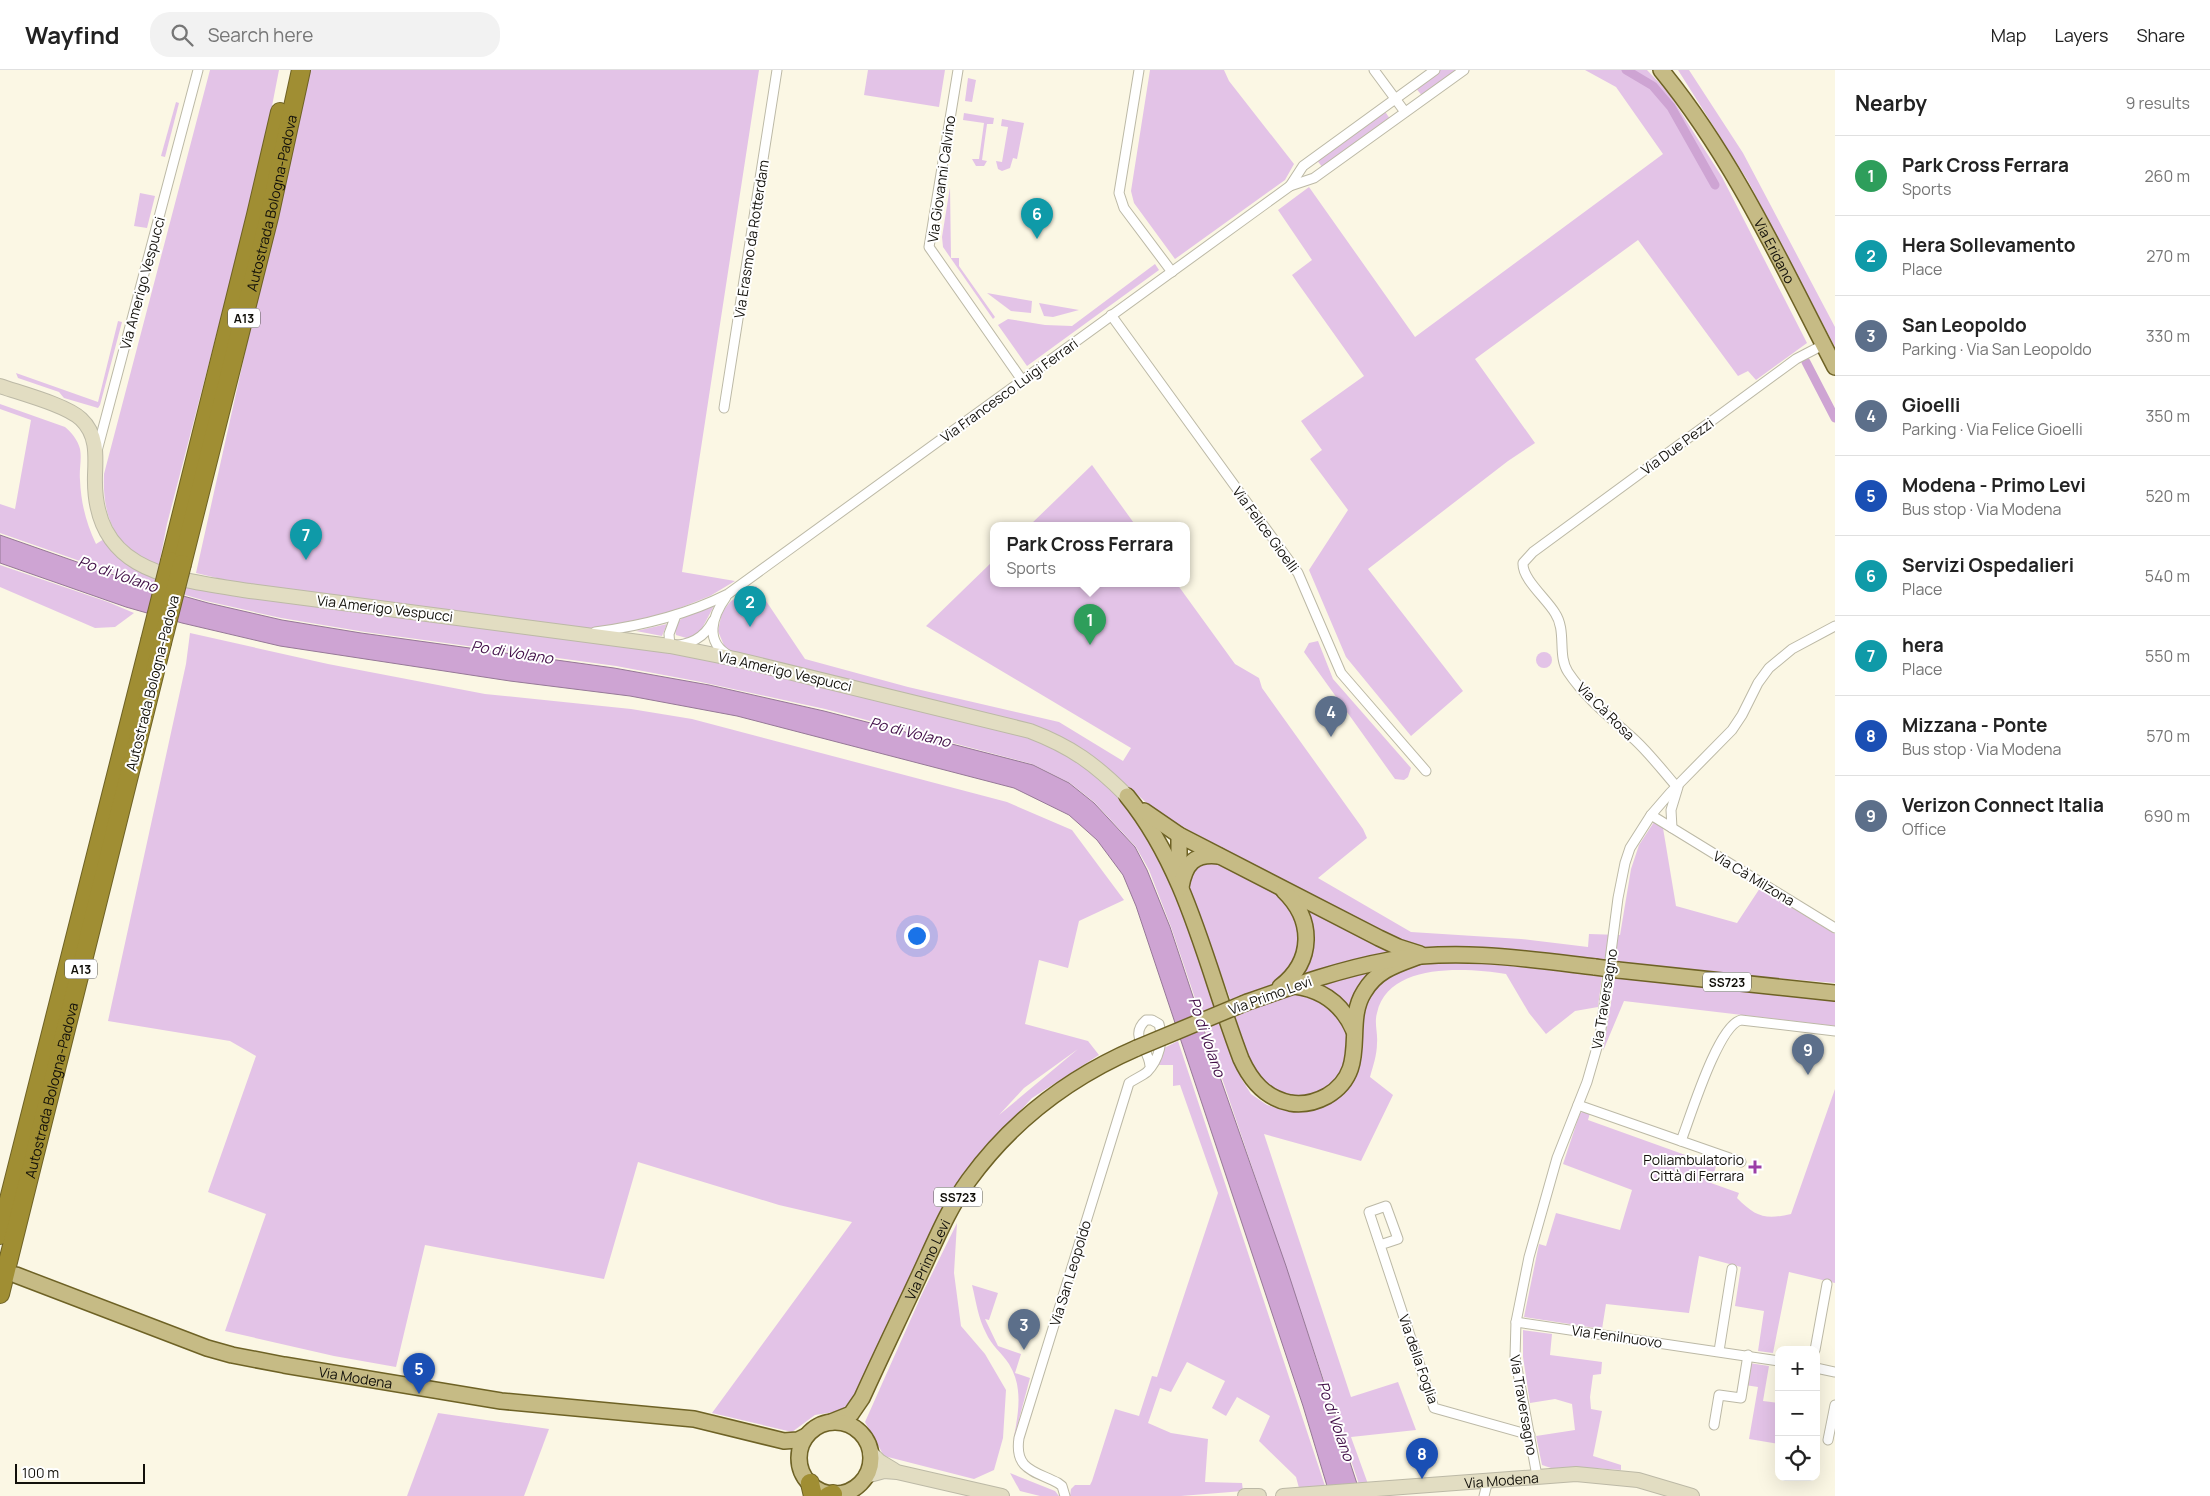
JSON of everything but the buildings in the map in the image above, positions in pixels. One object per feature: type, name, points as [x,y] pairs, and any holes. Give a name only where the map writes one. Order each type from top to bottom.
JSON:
[{"type":"highway","name":"Autostrada Bologna-Padova","points":[[176,563],[289,70]]},
{"type":"highway","name":"Autostrada Bologna-Padova","points":[[0,1236],[176,563],[269,217],[301,70]]},
{"type":"highway","name":"Autostrada Bologna-Padova","points":[[0,1294],[156,642]]},
{"type":"main road","name":"Via Eridano","points":[[1661,70],[1710,136]]},
{"type":"main road","name":"Via Eridano","points":[[1673,70],[1758,218],[1819,347],[1835,367]]},
{"type":"main road","points":[[0,386],[75,414],[87,426],[92,436],[96,456]]},
{"type":"main road","name":"Via Amerigo Vespucci","points":[[96,456],[95,498],[103,526],[118,548],[132,560],[155,571],[207,584],[250,591],[585,634],[670,646],[735,659],[1030,731],[1060,743],[1080,755],[1109,777],[1127,796]]},
{"type":"main road","points":[[1127,796],[1154,819],[1179,835],[1398,947],[1424,957]]},
{"type":"main road","points":[[1127,796],[1148,824],[1166,855],[1181,887],[1247,1073],[1256,1085],[1280,1101],[1294,1103],[1322,1099],[1334,1091],[1348,1073],[1354,1055],[1358,1007],[1368,985],[1377,975],[1389,967],[1424,957]]},
{"type":"main road","points":[[1179,835],[1178,868],[1181,887]]},
{"type":"main road","points":[[1181,887],[1186,868],[1191,862],[1205,855],[1220,856]]},
{"type":"main road","points":[[1265,996],[1290,979],[1297,971],[1304,953],[1306,941],[1303,919],[1298,908],[1283,891],[1266,879]]},
{"type":"main road","name":"Via Primo Levi","points":[[862,1398],[947,1215],[980,1165],[1011,1131],[1048,1099],[1090,1071],[1137,1048],[1245,1003],[1348,969],[1424,957],[1500,957],[1835,993]]},
{"type":"main road","points":[[1293,986],[1315,990],[1337,1003],[1351,1022],[1355,1033]]},
{"type":"main road","name":"Via Modena","points":[[16,1275],[207,1348],[232,1355],[501,1401],[694,1419],[767,1438],[792,1441],[806,1436]]},
{"type":"main road","name":"SS723","points":[[806,1436],[818,1426],[850,1414],[862,1398]]},
{"type":"main road","name":"SS723","points":[[862,1398],[857,1418],[860,1432],[868,1444],[870,1452]]},
{"type":"main road","points":[[832,1422],[845,1423],[860,1432]]},
{"type":"main road","points":[[806,1436],[800,1450],[799,1461],[811,1490],[831,1495],[854,1488],[866,1476],[870,1464],[870,1452]]},
{"type":"main road","name":"Via Modena","points":[[767,1438],[788,1448],[799,1461]]},
{"type":"main road","points":[[870,1452],[879,1462],[897,1472]]},
{"type":"main road","points":[[866,1476],[884,1471],[897,1472],[1002,1496]]},
{"type":"main road","name":"Via Modena","points":[[1283,1496],[1576,1474],[1620,1477],[1647,1482],[1692,1496]]},
{"type":"main road","points":[[1245,1496],[1259,1496]]},
{"type":"street","name":"Via Amerigo Vespucci","points":[[96,456],[198,70]]},
{"type":"street","name":"Via Erasmo da Rotterdam","points":[[724,408],[778,70]]},
{"type":"street","name":"Via Giovanni Calvino","points":[[958,70],[929,247],[1022,380]]},
{"type":"street","points":[[1139,70],[1119,193],[1124,208],[1172,272]]},
{"type":"street","points":[[1374,70],[1404,112]]},
{"type":"street","name":"Via Francesco Luigi Ferrari","points":[[1290,186],[1303,166],[1435,70]]},
{"type":"street","name":"Via Francesco Luigi Ferrari","points":[[585,634],[629,627],[676,615],[728,594],[1290,186],[1314,178],[1464,70]]},
{"type":"street","name":"Via Felice Gioelli","points":[[1112,316],[1298,573],[1341,673],[1426,771]]},
{"type":"street","name":"Via Due Pezzi","points":[[1533,552],[1796,360],[1819,347]]},
{"type":"street","name":"Via Cà Rosa","points":[[1533,552],[1524,559],[1522,569],[1556,615],[1561,628],[1563,659],[1568,672],[1604,713],[1637,742],[1678,784]]},
{"type":"street","name":"Via Francesco Luigi Ferrari","points":[[670,646],[679,646],[704,636],[728,594]]},
{"type":"street","points":[[670,646],[669,634],[676,615]]},
{"type":"street","points":[[713,621],[713,631],[720,648],[725,654],[735,659]]},
{"type":"street","name":"Via Traversagno","points":[[1537,1476],[1515,1357],[1516,1322],[1526,1271],[1542,1208],[1557,1158],[1592,1068],[1604,1019],[1618,898],[1630,848],[1651,815],[1678,784],[1732,730],[1742,715],[1758,682],[1769,668],[1792,649],[1818,633],[1835,626]]},
{"type":"street","points":[[1672,828],[1671,810],[1678,784]]},
{"type":"street","name":"Via Cà Milzona","points":[[1651,815],[1835,928]]},
{"type":"street","name":"Via San Leopoldo","points":[[1065,1496],[1062,1486],[1058,1483],[1022,1464],[1018,1454],[1019,1438],[1130,1082],[1147,1072],[1160,1049],[1162,1032],[1159,1024],[1152,1020],[1146,1020],[1138,1030],[1137,1035],[1140,1044],[1149,1056],[1150,1066]]},
{"type":"street","points":[[1681,1141],[1714,1054],[1734,1023],[1741,1020],[1835,1031]]},
{"type":"street","points":[[1578,1104],[1741,1162]]},
{"type":"street","name":"Via della Foglia","points":[[1380,1245],[1434,1408],[1530,1435]]},
{"type":"street","points":[[1719,1351],[1732,1269]]},
{"type":"street","points":[[1816,1346],[1827,1284]]},
{"type":"street","name":"Via Fenilnuovo","points":[[1516,1322],[1775,1360]]},
{"type":"street","points":[[1714,1425],[1718,1395],[1741,1398],[1748,1355]]},
{"type":"street","points":[[1820,1369],[1835,1372]]},
{"type":"street","points":[[1828,1440],[1835,1405]]},
{"type":"street","points":[[1484,1496],[1488,1480]]},
{"type":"shaded area","points":[[210,70],[279,70],[265,142],[167,524],[159,565],[132,550],[122,541],[115,530],[109,518],[106,505],[104,474]]},
{"type":"shaded area","points":[[308,70],[759,70],[682,572],[735,581],[710,596],[652,619],[587,629],[242,584],[196,573]]},
{"type":"shaded area","points":[[868,70],[945,70],[939,107],[864,95]]},
{"type":"shaded area","points":[[1150,70],[1224,70],[1229,81],[1294,164],[1285,180],[1175,259],[1134,203],[1131,191]]},
{"type":"shaded area","points":[[1438,70],[1459,70],[1423,97],[1415,87]]},
{"type":"shaded area","points":[[1585,70],[1647,70],[1668,92],[1722,177],[1807,343],[1756,380],[1748,371],[1738,376],[1638,240],[1475,359],[1535,443],[1508,461],[1368,569],[1463,691],[1411,736],[1346,657],[1309,570],[1348,510],[1310,459],[1322,450],[1301,421],[1364,376],[1292,275],[1312,260],[1278,210],[1309,187],[1415,337],[1663,154],[1616,87]]},
{"type":"shaded area","points":[[1678,70],[1689,70],[1743,153],[1835,327],[1835,347],[1748,181]]},
{"type":"shaded area","points":[[968,78],[976,80],[972,102],[965,101]]},
{"type":"shaded area","points":[[176,102],[179,103],[165,157],[161,156]]},
{"type":"shaded area","points":[[1384,110],[1390,119],[1323,168],[1316,159]]},
{"type":"shaded area","points":[[964,113],[994,118],[993,124],[987,124],[982,160],[987,161],[984,166],[976,166],[972,159],[979,159],[984,123],[963,120]]},
{"type":"shaded area","points":[[1002,119],[1024,123],[1017,159],[1013,158],[1010,168],[1002,171],[998,169],[996,161],[1002,162],[1008,127],[1001,126]]},
{"type":"shaded area","points":[[950,187],[951,258],[959,258],[959,266],[995,317],[993,319],[943,247],[942,237]]},
{"type":"shaded area","points":[[140,193],[155,196],[147,228],[134,226]]},
{"type":"shaded area","points":[[1155,264],[1159,270],[1027,366],[998,325],[1008,319],[1045,325],[1072,326]]},
{"type":"shaded area","points":[[987,293],[1032,301],[1031,313],[1011,311]]},
{"type":"shaded area","points":[[1039,303],[1079,310],[1053,317],[1044,316]]},
{"type":"shaded area","points":[[118,321],[122,322],[98,408],[64,398],[59,392],[18,378],[16,373],[98,402]]},
{"type":"shaded area","points":[[0,404],[65,427],[72,434],[78,442],[80,449],[83,505],[89,528],[96,544],[104,539],[118,557],[132,566],[621,644],[736,665],[1032,739],[1051,746],[1088,768],[1141,821],[1175,883],[1241,1078],[1251,1094],[1267,1105],[1284,1110],[1303,1111],[1319,1108],[1330,1103],[1343,1092],[1363,1007],[1370,988],[1400,967],[1452,962],[1495,964],[1602,976],[1598,1007],[1575,1011],[1546,1034],[1529,1013],[1506,974],[1451,970],[1431,972],[1412,977],[1396,985],[1384,996],[1377,1013],[1377,1047],[1370,1077],[1393,1095],[1361,1161],[1264,1134],[1351,1397],[1398,1382],[1416,1430],[1351,1437],[1368,1484],[1359,1484],[1171,927],[1149,870],[1136,847],[1094,802],[1070,783],[1032,764],[825,709],[701,682],[616,666],[365,632],[281,618],[206,601],[134,580],[0,533],[0,504],[15,509],[31,420],[0,409]]},
{"type":"shaded area","points":[[1092,465],[1133,522],[1033,522]]},
{"type":"shaded area","points":[[990,564],[990,587],[1179,587],[1235,664],[1259,678],[1262,688],[1363,829],[1367,838],[1318,878],[1411,932],[1521,939],[1588,947],[1589,934],[1620,935],[1631,869],[1639,845],[1654,822],[1663,828],[1676,906],[1737,923],[1760,888],[1835,934],[1835,983],[1607,964],[1516,950],[1419,948],[1390,938],[1159,814],[1113,773],[1050,732],[736,654],[725,648],[718,631],[722,612],[731,601],[756,586],[805,659],[908,687],[1059,722],[1123,761],[1131,748],[926,626]]},
{"type":"shaded area","points":[[0,565],[108,602],[134,613],[115,627],[95,628],[0,587]]},
{"type":"shaded area","points":[[714,606],[700,632],[690,639],[676,635],[676,628],[682,618]]},
{"type":"shaded area","points":[[667,624],[662,636],[636,631]]},
{"type":"shaded area","points":[[190,633],[328,664],[485,694],[631,709],[692,719],[1007,802],[1072,830],[1124,900],[1079,921],[1068,968],[1039,960],[1025,1024],[1088,1041],[1099,1055],[1032,1098],[964,1172],[847,1410],[815,1415],[792,1432],[712,1413],[852,1222],[779,1205],[638,1162],[604,1279],[425,1245],[396,1367],[334,1356],[225,1331],[266,1214],[208,1192],[256,1056],[230,1041],[108,1021],[186,664]],"holes":[[[1078,1049],[999,1115],[1024,1088]]]},
{"type":"shaded area","points":[[1318,641],[1333,679],[1411,768],[1408,777],[1404,780],[1395,779],[1304,652],[1309,643]]},
{"type":"shaded area","points":[[1544,652],[1552,660],[1544,668],[1536,660]]},
{"type":"shaded area","points":[[1214,861],[1287,900],[1301,925],[1298,961],[1275,984],[1231,1001],[1189,889],[1188,879],[1195,863]]},
{"type":"shaded area","points":[[1300,903],[1401,952],[1367,957],[1302,974]]},
{"type":"shaded area","points":[[1377,970],[1352,1020],[1311,986]]},
{"type":"shaded area","points":[[1615,978],[1835,1000],[1835,1026],[1624,1001],[1603,1051]]},
{"type":"shaded area","points":[[1293,993],[1317,999],[1328,1004],[1338,1012],[1347,1040],[1344,1066],[1337,1077],[1329,1086],[1305,1096],[1283,1094],[1264,1082],[1250,1059],[1235,1016]]},
{"type":"shaded area","points":[[1178,1041],[1325,1486],[1299,1488],[1296,1477],[1259,1441],[1270,1416],[1237,1397],[1226,1416],[1212,1408],[1225,1381],[1187,1362],[1171,1392],[1160,1388],[1148,1423],[1171,1433],[1208,1439],[1205,1482],[1242,1483],[1243,1491],[1181,1496],[1070,1496],[1071,1489],[1075,1485],[1090,1485],[1115,1409],[1139,1416],[1152,1376],[1157,1377],[1218,1193],[1180,1085],[1173,1086],[1173,1065],[1159,1065],[1157,1060],[1164,1048]]},
{"type":"shaded area","points":[[1835,1089],[1835,1283],[1789,1272],[1773,1353],[1758,1351],[1764,1311],[1735,1306],[1741,1267],[1699,1256],[1689,1313],[1606,1304],[1602,1329],[1524,1317],[1539,1244],[1546,1246],[1556,1213],[1620,1230],[1632,1190],[1563,1164],[1580,1113],[1585,1111],[1590,1113],[1588,1120],[1716,1166],[1711,1183],[1739,1193],[1737,1198],[1756,1213],[1767,1217],[1774,1217],[1791,1214]]},
{"type":"shaded area","points":[[957,1223],[954,1273],[961,1326],[985,1354],[1006,1390],[1003,1438],[994,1470],[974,1479],[884,1456],[865,1422],[922,1294]]},
{"type":"shaded area","points":[[972,1285],[998,1293],[989,1320],[985,1319],[998,1346],[1021,1354],[1015,1373],[1030,1378],[1013,1442],[1019,1402],[1017,1383],[1009,1364],[988,1337],[983,1327]]},
{"type":"shaded area","points":[[1523,1330],[1552,1334],[1550,1355],[1602,1362],[1601,1374],[1593,1375],[1590,1397],[1591,1409],[1602,1411],[1593,1456],[1621,1465],[1621,1470],[1551,1468],[1542,1465],[1536,1436],[1575,1430],[1572,1404],[1555,1399],[1530,1403],[1523,1357]]},
{"type":"shaded area","points":[[1749,1363],[1769,1366],[1763,1401],[1775,1402],[1775,1443],[1749,1439],[1758,1387],[1745,1385]]},
{"type":"shaded area","points":[[438,1413],[549,1429],[524,1496],[407,1496]]},
{"type":"shaded area","points":[[1010,1473],[1055,1491],[1059,1496],[1040,1496],[1020,1491]]},
{"type":"water","name":"Po di Volano","points":[[0,535],[137,583],[208,603],[282,620],[361,633],[614,668],[709,685],[824,711],[1033,765],[1069,783],[1094,803],[1135,847],[1147,870],[1170,927],[1286,1266],[1361,1496],[1330,1496],[1303,1406],[1136,906],[1123,875],[1097,840],[1069,815],[1014,788],[737,716],[630,696],[510,681],[280,646],[182,623],[126,607],[0,563]]},
{"type":"waterway","points":[[1626,70],[1653,86],[1671,107],[1715,185]]},
{"type":"waterway","points":[[1806,362],[1835,418]]},
{"type":"place","name":"Servizi Ospedalieri","points":[[1037,239]]},
{"type":"place","name":"hera","points":[[306,560]]},
{"type":"place","name":"Hera Sollevamento","points":[[750,627]]},
{"type":"place","name":"Park Cross Ferrara","points":[[1090,645]]},
{"type":"place","name":"Gioelli","points":[[1331,737]]},
{"type":"place","name":"Verizon Connect Italia","points":[[1808,1075]]},
{"type":"place","name":"Poliambulatorio Città di Ferrara","points":[[1755,1167]]},
{"type":"place","name":"San Leopoldo","points":[[1024,1350]]},
{"type":"place","name":"Modena - Primo Levi","points":[[419,1394]]},
{"type":"place","name":"Mizzana - Ponte","points":[[1422,1479]]}]
